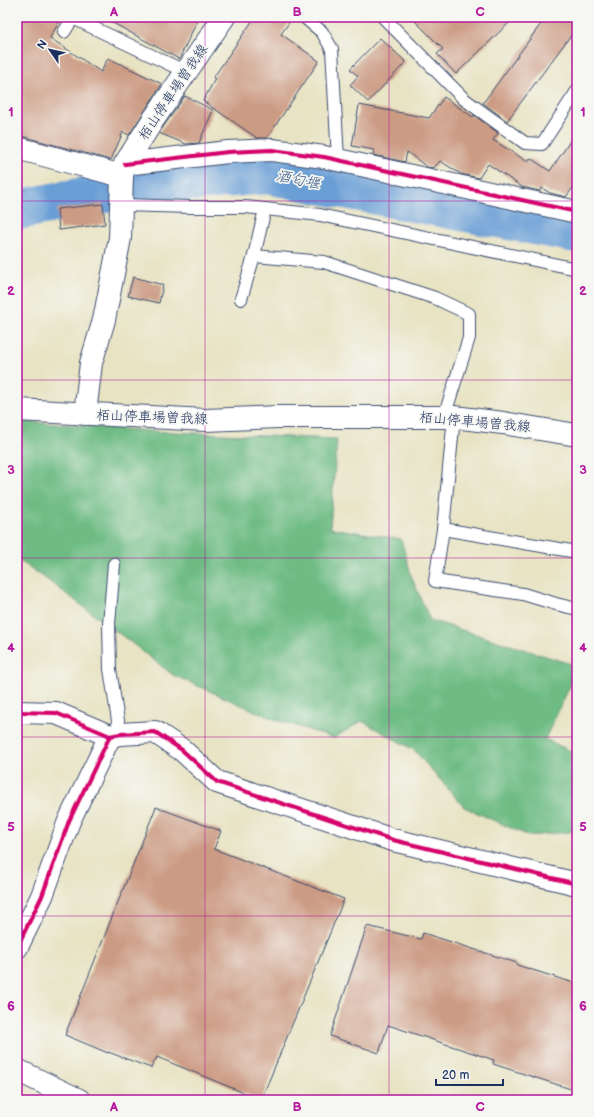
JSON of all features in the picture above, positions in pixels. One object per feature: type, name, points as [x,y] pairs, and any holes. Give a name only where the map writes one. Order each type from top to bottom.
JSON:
[{"type":"main road","name":"栢山停車場曽我線","points":[[224,17],[153,120],[124,170],[120,238],[104,320],[91,363],[85,414],[206,420],[286,417],[449,417],[503,423],[577,435]]},
{"type":"main road","points":[[17,148],[124,170],[228,152],[272,150],[338,160],[577,212]]},
{"type":"main road","points":[[17,410],[85,414]]},
{"type":"main road","points":[[17,712],[56,713],[115,735],[155,732],[182,750],[217,782],[393,840],[577,884]]},
{"type":"main road","points":[[17,947],[42,896],[69,821],[115,735]]},
{"type":"main road","points":[[17,1070],[79,1100]]},
{"type":"lane","points":[[304,17],[322,32],[332,49],[338,160]]},
{"type":"lane","points":[[383,17],[464,99],[525,143],[542,144],[577,91]]},
{"type":"lane","points":[[64,32],[73,18],[186,72]]},
{"type":"lane","points":[[122,205],[190,208],[246,207],[320,215],[577,269]]},
{"type":"lane","points":[[241,299],[254,256],[265,209]]},
{"type":"lane","points":[[254,256],[324,262],[435,298],[469,314],[469,338],[449,417],[443,529],[435,581],[523,594],[577,609]]},
{"type":"lane","points":[[443,529],[577,552]]},
{"type":"lane","points":[[114,564],[109,624],[110,669],[115,735]]},
{"type":"green space","points":[[17,421],[150,431],[337,439],[330,528],[401,539],[412,578],[430,620],[571,664],[571,684],[545,739],[577,754],[577,831],[529,836],[464,807],[414,750],[362,721],[334,738],[271,718],[173,675],[45,578],[17,559]]},
{"type":"building","points":[[17,17],[62,17],[50,38],[101,72],[108,58],[162,84],[129,135],[123,132],[111,160],[17,135]]},
{"type":"building","points":[[102,17],[199,17],[179,59]]},
{"type":"building","points":[[255,17],[293,17],[281,34],[319,61],[267,138],[257,138],[203,101],[215,79],[213,78]]},
{"type":"building","points":[[411,17],[515,17],[456,74],[437,54],[443,49]]},
{"type":"building","points":[[546,17],[577,17],[577,27],[507,121],[483,103]]},
{"type":"building","points":[[380,38],[406,62],[368,102],[350,85],[358,76],[350,69]]},
{"type":"building","points":[[185,96],[213,110],[199,143],[186,144],[159,133]]},
{"type":"building","points":[[444,97],[473,117],[474,115],[498,133],[493,140],[528,162],[530,158],[550,171],[577,131],[577,182],[566,197],[550,193],[542,188],[540,191],[522,187],[488,164],[479,178],[461,174],[440,161],[434,168],[427,167],[407,152],[405,162],[373,155],[374,150],[352,146],[359,105],[429,118]]},
{"type":"building","points":[[103,204],[105,224],[59,230],[57,209]]},
{"type":"building","points":[[133,277],[163,285],[159,303],[128,296]]},
{"type":"building","points":[[156,807],[221,831],[214,849],[344,899],[261,1100],[157,1057],[151,1068],[108,1053],[65,1035]]},
{"type":"building","points":[[367,926],[421,939],[423,933],[577,984],[577,1091],[493,1064],[494,1060],[388,1025],[379,1053],[330,1036]]},
{"type":"waterway","name":"酒匂堰","points":[[17,210],[146,185],[267,174],[577,233]]},
{"type":"cycle path","points":[[125,164],[228,152],[272,150],[324,157],[577,212]]},
{"type":"cycle path","points":[[17,712],[56,713],[110,736],[155,732],[182,750],[217,782],[393,840],[577,884]]},
{"type":"cycle path","points":[[17,947],[42,896],[69,821],[110,736]]}]
